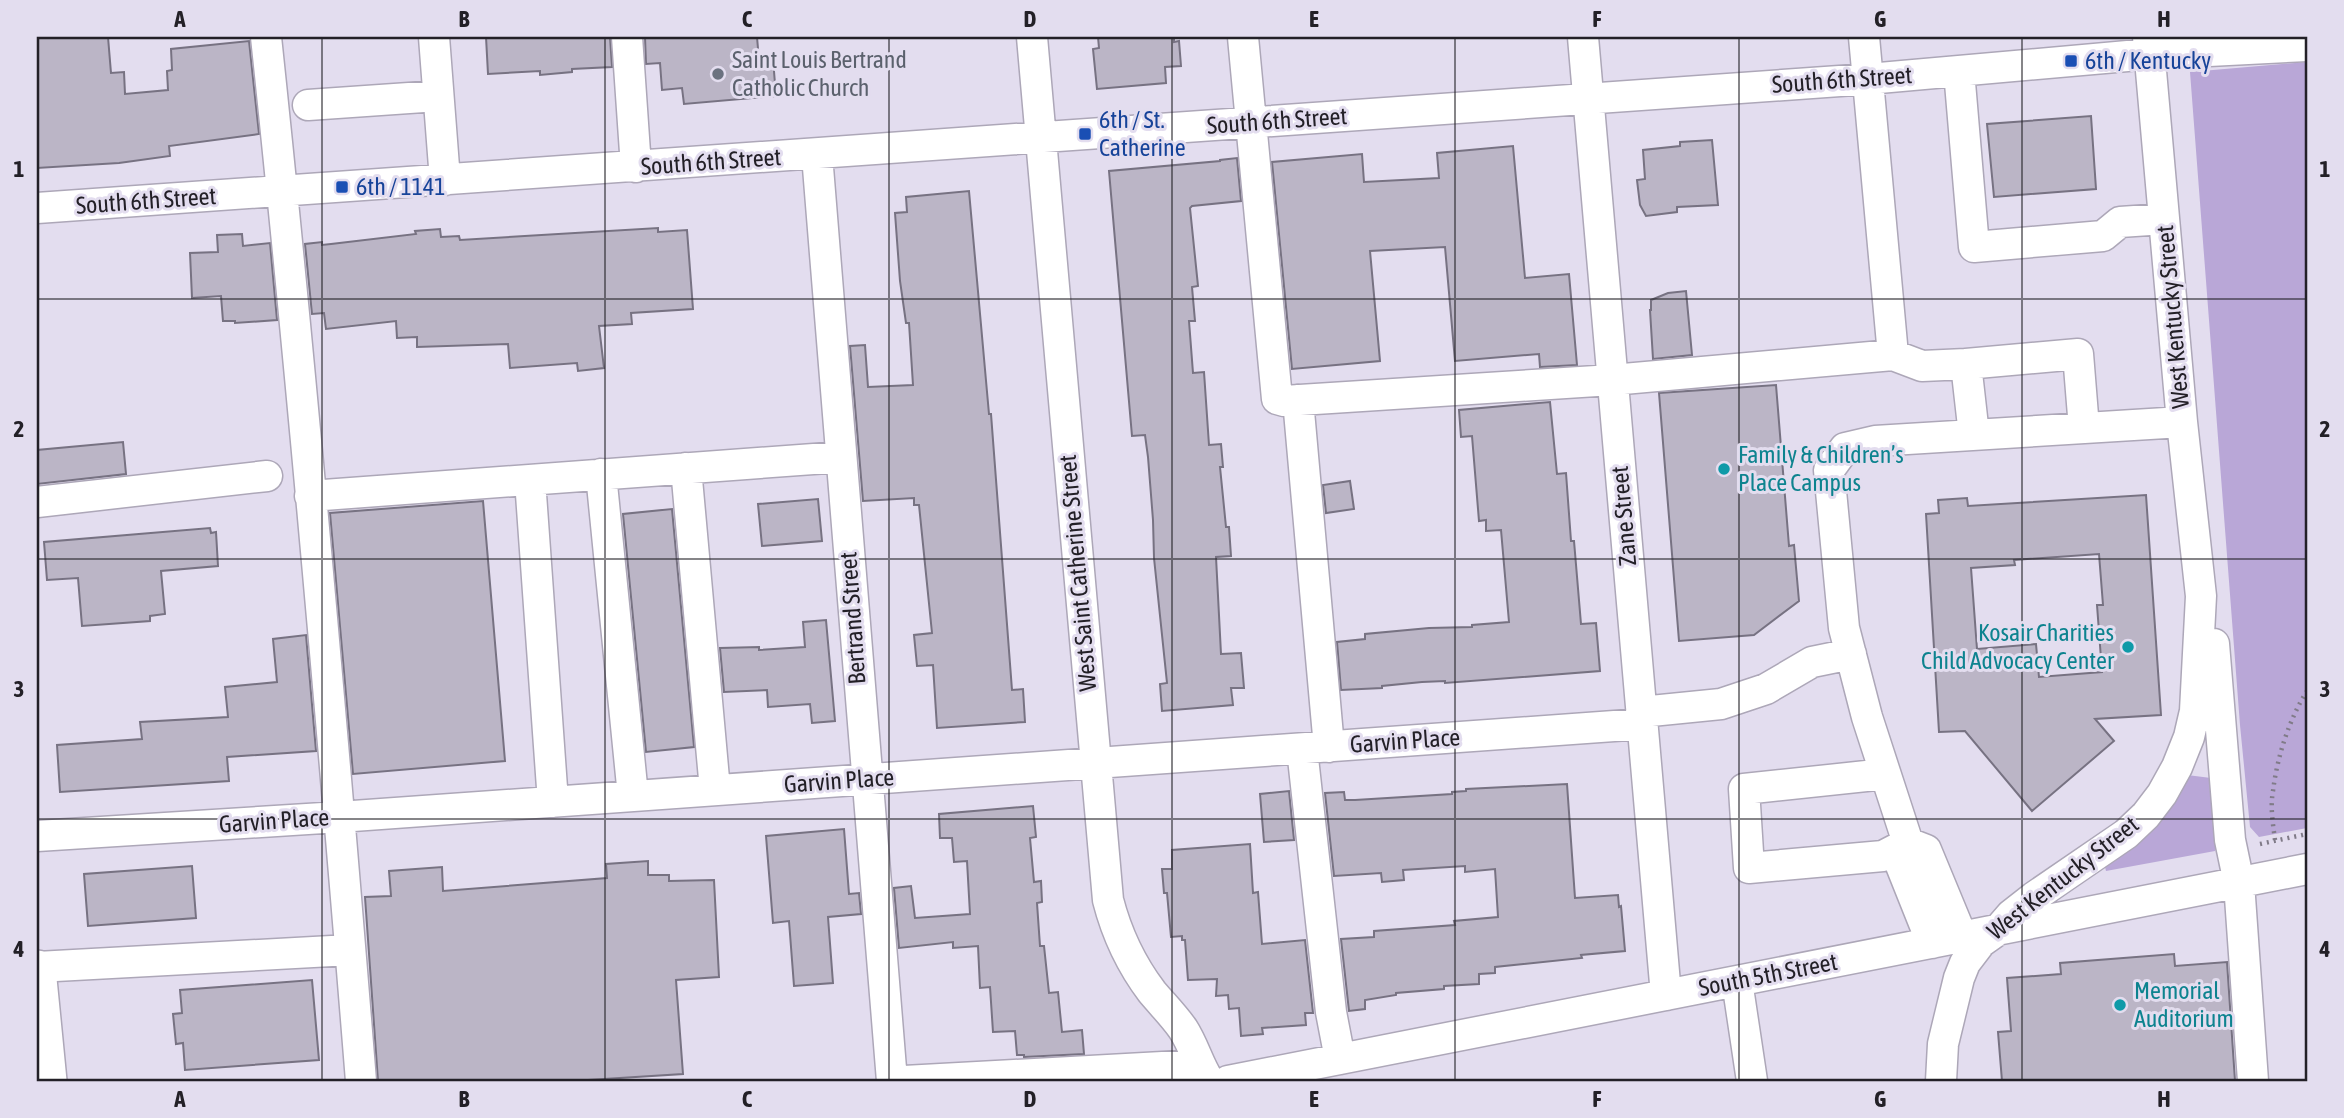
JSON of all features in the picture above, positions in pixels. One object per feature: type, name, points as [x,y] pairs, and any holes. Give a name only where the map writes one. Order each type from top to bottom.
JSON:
[{"type":"main road","points":[[37,968],[48,1081]]},
{"type":"street","points":[[266,37],[310,496],[361,1081]]},
{"type":"street","points":[[434,37],[445,180]]},
{"type":"street","points":[[627,37],[636,167]]},
{"type":"street","name":"West Saint Catherine Street","points":[[1032,37],[1104,873],[1114,923],[1133,965],[1181,1026],[1195,1049],[1204,1073]]},
{"type":"street","points":[[1243,37],[1278,399],[1284,401],[1612,380],[1894,355],[1923,366],[2078,354],[2084,428]]},
{"type":"street","name":"Zane Street","points":[[1583,37],[1666,995]]},
{"type":"street","points":[[1864,37],[1894,355]]},
{"type":"street","name":"South 6th Street","points":[[37,208],[1868,79],[1959,71],[2149,45],[2307,46]]},
{"type":"street","name":"West Kentucky Street","points":[[1941,1081],[1943,1045],[1965,963],[1981,942],[1998,930],[2011,915],[2126,834],[2146,815],[2162,794],[2181,757],[2195,711],[2201,596],[2182,422],[2149,45]]},
{"type":"street","points":[[1959,71],[1973,247],[2103,236],[2120,222],[2164,219]]},
{"type":"street","points":[[307,105],[438,96]]},
{"type":"street","name":"Bertrand Street","points":[[817,155],[892,1081]]},
{"type":"street","points":[[1966,364],[1974,435]]},
{"type":"street","points":[[1298,400],[1331,1012],[1340,1059]]},
{"type":"street","points":[[1932,943],[1900,863],[1908,843],[1867,717],[1844,628],[1829,470],[1845,448],[1875,441],[2182,422]]},
{"type":"street","points":[[310,496],[841,457]]},
{"type":"street","points":[[686,468],[715,790]]},
{"type":"street","points":[[601,474],[633,796]]},
{"type":"street","points":[[37,502],[267,476]]},
{"type":"street","points":[[530,480],[553,802]]},
{"type":"street","name":"West Kentucky Street","points":[[2201,596],[2216,649],[2230,840],[2239,883],[2253,1081]]},
{"type":"street","name":"Garvin Place","points":[[37,836],[1315,748],[1641,718],[1721,704],[1766,689],[1812,662],[1851,654]]},
{"type":"street","points":[[1885,774],[1744,789],[1749,868],[1883,856],[1908,843],[1926,850],[1962,937]]},
{"type":"street","name":"South 5th Street","points":[[1228,1081],[2307,869]]},
{"type":"street","points":[[37,968],[350,950]]},
{"type":"street","points":[[1737,981],[1752,1081]]},
{"type":"street","points":[[904,1081],[1204,1073]]},
{"type":"path","points":[[2275,841],[2273,791],[2291,723],[2307,691]]},
{"type":"path","points":[[2248,847],[2307,834]]},
{"type":"shaded area","points":[[2307,62],[2307,828],[2259,837],[2250,827],[2240,725],[2190,72]]},
{"type":"shaded area","points":[[2187,775],[2211,778],[2215,851],[2106,871],[2105,867],[2131,847]]},
{"type":"building","points":[[37,37],[108,37],[111,73],[124,72],[125,94],[168,90],[167,71],[172,70],[171,49],[249,41],[259,134],[169,146],[170,156],[119,163],[37,168]]},
{"type":"building","points":[[486,37],[610,37],[612,67],[572,69],[572,72],[540,75],[540,71],[488,74]]},
{"type":"building","name":"Saint Louis Bertrand Catholic Church","points":[[645,37],[757,37],[759,60],[773,59],[776,96],[684,104],[682,88],[662,90],[660,63],[646,64]]},
{"type":"building","points":[[1098,37],[1174,37],[1174,42],[1179,41],[1181,66],[1165,67],[1166,83],[1097,89],[1093,49],[1099,48]]},
{"type":"building","points":[[2091,116],[2096,189],[1994,197],[1987,124]]},
{"type":"building","points":[[1712,140],[1718,205],[1677,207],[1677,212],[1646,216],[1640,205],[1637,180],[1645,179],[1643,150],[1680,146],[1680,142]]},
{"type":"building","points":[[1513,146],[1525,278],[1569,274],[1577,365],[1540,367],[1539,354],[1455,361],[1445,247],[1370,251],[1380,361],[1292,369],[1272,162],[1362,154],[1364,182],[1439,178],[1437,153]]},
{"type":"building","points":[[1237,158],[1241,201],[1190,208],[1198,286],[1192,287],[1195,321],[1189,321],[1193,373],[1204,372],[1209,445],[1221,444],[1223,467],[1220,467],[1226,527],[1229,527],[1231,556],[1216,557],[1221,654],[1241,653],[1244,688],[1231,688],[1233,705],[1162,711],[1160,684],[1167,683],[1154,558],[1148,457],[1145,435],[1132,436],[1109,171]]},
{"type":"building","points":[[969,191],[991,414],[1012,690],[1023,689],[1025,722],[937,728],[933,665],[917,666],[914,635],[932,633],[919,505],[914,505],[914,498],[863,501],[850,346],[865,345],[868,387],[913,385],[909,323],[906,323],[900,281],[895,213],[907,212],[906,197]]},
{"type":"building","points":[[658,228],[658,232],[687,230],[693,309],[631,313],[632,324],[599,326],[604,368],[578,371],[577,363],[510,368],[508,344],[417,347],[417,337],[397,338],[396,321],[326,329],[324,313],[312,314],[305,244],[322,242],[322,245],[440,229],[441,237],[459,236],[460,240]]},
{"type":"building","points":[[242,234],[243,246],[270,243],[277,320],[235,323],[223,321],[221,296],[192,298],[190,253],[218,252],[217,235]]},
{"type":"building","points":[[1686,291],[1692,355],[1653,359],[1651,300],[1668,293]]},
{"type":"building","name":"Family & Children’s Place Campus","points":[[1776,385],[1789,546],[1794,545],[1799,601],[1754,635],[1679,641],[1659,393]]},
{"type":"building","points":[[1550,402],[1557,474],[1566,473],[1581,624],[1596,623],[1600,671],[1341,690],[1337,642],[1365,639],[1365,634],[1509,622],[1501,530],[1486,531],[1486,520],[1479,521],[1472,436],[1461,437],[1459,410]]},
{"type":"building","points":[[123,442],[126,474],[37,484],[37,450]]},
{"type":"building","points":[[1350,481],[1354,509],[1326,513],[1323,485]]},
{"type":"building","name":"Kosair Charities Child Advocacy Center","points":[[2146,495],[2161,715],[2095,719],[2114,741],[2032,811],[1965,731],[1939,732],[1926,514],[1939,513],[1938,500],[1967,498],[1968,506]],"holes":[[[2099,554],[2103,605],[2097,605],[2102,672],[2039,677],[2036,644],[1977,649],[1971,568],[2015,565],[2014,560]]]},
{"type":"building","points":[[818,499],[822,541],[762,546],[758,504]]},
{"type":"building","points":[[483,501],[505,761],[353,774],[330,513]]},
{"type":"building","points":[[672,509],[694,747],[646,752],[623,514]]},
{"type":"building","points":[[210,528],[211,533],[216,532],[218,566],[161,571],[165,614],[150,616],[150,621],[82,626],[78,578],[47,580],[44,542]]},
{"type":"building","points":[[826,620],[835,721],[812,723],[810,704],[768,707],[767,690],[724,692],[720,648],[759,647],[759,650],[805,647],[803,622]]},
{"type":"building","points":[[306,635],[316,751],[227,757],[229,781],[60,792],[57,745],[142,739],[140,722],[228,717],[225,687],[277,682],[273,639]]},
{"type":"building","points":[[1567,784],[1575,898],[1618,895],[1625,951],[1495,967],[1495,973],[1479,974],[1479,984],[1396,993],[1365,1000],[1365,1009],[1349,1011],[1341,939],[1374,937],[1374,931],[1455,925],[1454,921],[1498,917],[1495,869],[1465,872],[1465,866],[1403,870],[1404,880],[1382,882],[1381,873],[1334,876],[1325,793],[1344,792],[1345,800],[1355,800],[1452,794],[1466,789]]},
{"type":"building","points":[[1289,791],[1294,840],[1264,842],[1260,794]]},
{"type":"building","points":[[1033,806],[1036,837],[1030,838],[1034,882],[1041,881],[1042,902],[1037,903],[1040,946],[1044,946],[1049,993],[1058,992],[1062,1032],[1082,1030],[1084,1054],[1024,1057],[1017,1055],[1015,1031],[993,1032],[990,987],[980,988],[978,946],[953,948],[953,942],[899,948],[894,888],[911,886],[915,918],[970,914],[967,861],[954,862],[952,838],[940,838],[939,814]]},
{"type":"building","points":[[844,829],[849,894],[859,893],[861,914],[828,917],[833,983],[794,986],[789,921],[773,923],[766,836]]},
{"type":"building","points":[[1250,844],[1253,893],[1258,892],[1262,944],[1305,940],[1313,1013],[1305,1013],[1306,1025],[1262,1028],[1263,1034],[1241,1036],[1239,1008],[1229,1009],[1228,995],[1216,996],[1217,979],[1188,980],[1185,940],[1182,940],[1182,936],[1171,937],[1162,869],[1172,869],[1172,850]]},
{"type":"building","points":[[648,861],[648,875],[669,875],[669,881],[714,880],[719,977],[676,980],[683,1074],[572,1081],[378,1081],[365,897],[391,896],[389,871],[442,867],[443,891],[607,878],[606,864]]},
{"type":"building","points":[[192,866],[196,918],[88,926],[84,874]]},
{"type":"building","name":"Memorial Auditorium","points":[[2174,954],[2175,966],[2227,962],[2235,1081],[2002,1081],[1998,1032],[2011,1031],[2007,978],[2061,974],[2060,963]]},
{"type":"building","points":[[312,980],[319,1060],[185,1070],[183,1043],[176,1044],[173,1014],[182,1013],[180,990]]},
{"type":"place","name":"6th / Kentucky","points":[[2071,61]]},
{"type":"place","name":"Saint Louis Bertrand Catholic Church","points":[[718,74]]},
{"type":"place","name":"6th / St. Catherine","points":[[1085,134]]},
{"type":"place","name":"6th / 1141","points":[[342,187]]},
{"type":"place","name":"Family & Children’s Place Campus","points":[[1724,469]]},
{"type":"place","name":"Kosair Charities Child Advocacy Center","points":[[2128,647]]},
{"type":"place","name":"Memorial Auditorium","points":[[2120,1005]]}]
